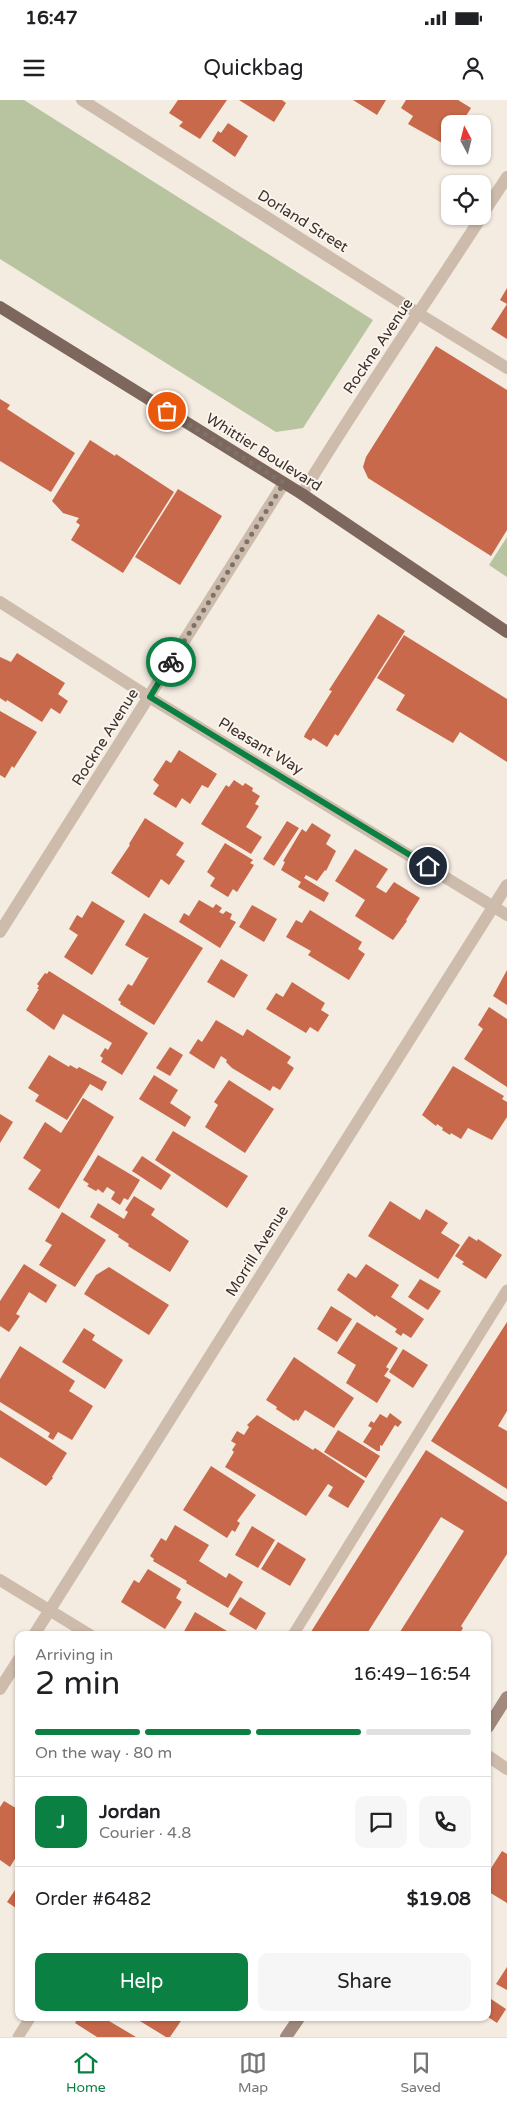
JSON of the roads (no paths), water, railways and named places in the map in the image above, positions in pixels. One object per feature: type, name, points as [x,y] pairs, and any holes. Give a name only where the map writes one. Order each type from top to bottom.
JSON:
[{"type":"main road","name":"Whittier Boulevard","points":[[0,308],[302,494],[507,632]]},
{"type":"main road","points":[[491,1722],[507,1697]]},
{"type":"main road","points":[[286,2037],[297,2021]]},
{"type":"street","name":"Dorland Street","points":[[87,101],[419,314],[507,368]]},
{"type":"street","name":"Rockne Avenue","points":[[491,202],[507,177]]},
{"type":"street","name":"Rockne Avenue","points":[[302,494],[340,431],[476,225]]},
{"type":"street","name":"Rockne Avenue","points":[[0,932],[284,483]]},
{"type":"street","name":"Pleasant Way","points":[[0,602],[150,697],[507,915]]},
{"type":"street","name":"Morrill Avenue","points":[[37,1631],[507,885]]},
{"type":"street","points":[[0,1580],[84,1631]]},
{"type":"street","points":[[0,1688],[15,1665]]},
{"type":"street","points":[[491,1758],[507,1768]]},
{"type":"lane","points":[[295,1631],[507,1290]]},
{"type":"lane","points":[[18,2037],[28,2021]]}]
